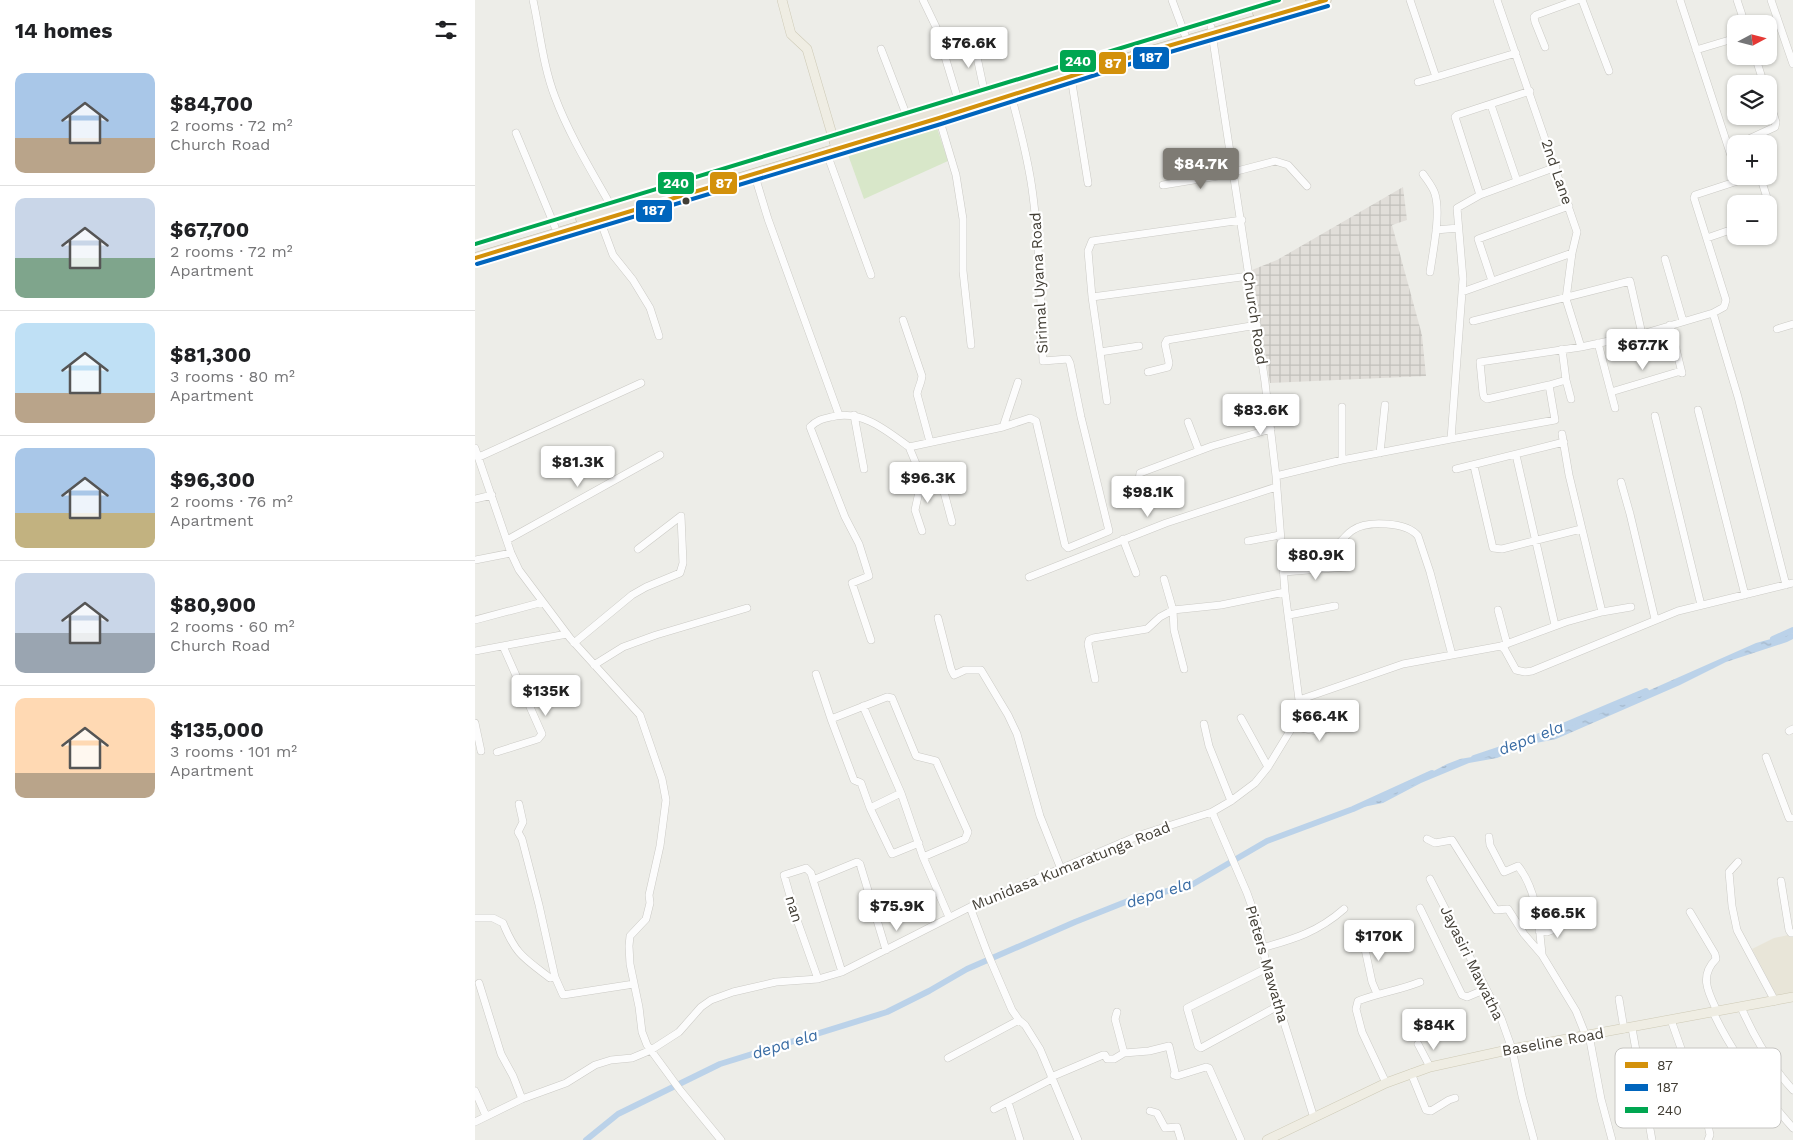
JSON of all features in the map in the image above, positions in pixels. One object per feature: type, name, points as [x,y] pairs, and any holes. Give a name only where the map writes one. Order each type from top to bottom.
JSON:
[{"type":"highway","points":[[475,258],[600,220],[614,212],[832,147],[939,118],[1071,77],[1300,0]]},
{"type":"highway","points":[[475,251],[555,227],[754,173],[908,119],[1185,35],[1212,30],[1326,0]]},
{"type":"main road","points":[[782,0],[791,34],[807,49],[832,147]]},
{"type":"main road","name":"Baseline Road","points":[[1272,1139],[1386,1083],[1430,1067],[1511,1049],[1793,998]]},
{"type":"street","points":[[533,0],[546,66],[555,97],[580,150],[614,212]]},
{"type":"street","points":[[923,0],[936,27],[959,103]]},
{"type":"street","points":[[1172,0],[1185,35]]},
{"type":"street","points":[[1410,0],[1436,77]]},
{"type":"street","name":"2nd Lane","points":[[1497,0],[1530,91],[1577,232],[1571,253],[1565,299],[1581,347]]},
{"type":"street","points":[[1545,47],[1535,22],[1536,15],[1577,0]]},
{"type":"street","points":[[1582,0],[1609,71]]},
{"type":"street","points":[[1680,0],[1730,135]]},
{"type":"street","points":[[1737,0],[1742,15]]},
{"type":"street","points":[[1771,0],[1793,64]]},
{"type":"street","name":"Church Road","points":[[1212,30],[1242,220],[1271,429],[1285,592],[1299,700]]},
{"type":"street","points":[[973,38],[985,95]]},
{"type":"street","points":[[1697,50],[1727,41]]},
{"type":"street","points":[[881,49],[908,119]]},
{"type":"street","points":[[1418,82],[1516,53]]},
{"type":"street","points":[[1071,77],[1088,183]]},
{"type":"street","points":[[1480,195],[1455,117],[1530,91]]},
{"type":"street","name":"Sirimal Uyana Road","points":[[1003,427],[1030,418],[1036,421],[1065,545],[1068,548],[1109,531],[1070,363],[1068,359],[1043,361],[1040,262],[1033,196],[1025,152],[1011,95]]},
{"type":"street","points":[[1491,105],[1517,181]]},
{"type":"street","points":[[939,118],[956,175],[963,219],[963,271],[971,345]]},
{"type":"street","points":[[1757,135],[1775,127],[1775,125]]},
{"type":"street","points":[[516,133],[555,227]]},
{"type":"street","points":[[832,147],[871,276]]},
{"type":"street","points":[[1163,185],[1218,176],[1275,161],[1288,165],[1307,186]]},
{"type":"street","points":[[1451,439],[1463,279],[1457,208],[1480,195],[1556,167]]},
{"type":"street","points":[[754,173],[768,219],[839,415]]},
{"type":"street","points":[[1423,174],[1437,202],[1436,230],[1430,272]]},
{"type":"street","points":[[1566,380],[1487,399],[1483,393],[1480,362],[1562,348],[1581,347],[1642,334],[1713,313],[1724,307],[1726,300],[1694,198],[1695,195],[1727,183]]},
{"type":"street","points":[[1492,281],[1478,240],[1569,206]]},
{"type":"street","points":[[600,220],[613,255],[633,280],[650,308],[659,336]]},
{"type":"street","points":[[1107,401],[1092,297],[1088,251],[1092,241],[1242,220]]},
{"type":"street","points":[[1436,230],[1458,228]]},
{"type":"street","points":[[1707,238],[1727,231]]},
{"type":"street","points":[[1462,292],[1571,253]]},
{"type":"street","points":[[1665,259],[1683,321]]},
{"type":"street","points":[[1092,297],[1249,276]]},
{"type":"street","points":[[1473,321],[1630,281],[1642,334]]},
{"type":"street","points":[[1498,610],[1505,650],[1516,670],[1525,672],[1532,671],[1655,620],[1701,605],[1790,584],[1739,398],[1713,313]]},
{"type":"street","points":[[903,320],[922,376],[917,394],[930,442]]},
{"type":"street","points":[[1777,328],[1793,324]]},
{"type":"street","points":[[1148,372],[1167,367],[1169,364],[1165,344],[1167,340],[1257,325]]},
{"type":"street","points":[[1611,392],[1682,373],[1669,325]]},
{"type":"street","points":[[1598,343],[1615,408]]},
{"type":"street","points":[[1100,352],[1139,346]]},
{"type":"street","points":[[1562,348],[1566,380],[1571,400]]},
{"type":"street","points":[[909,447],[1003,427],[1018,382]]},
{"type":"street","points":[[479,457],[641,383]]},
{"type":"street","points":[[1276,476],[1343,460],[1555,420],[1549,385]]},
{"type":"street","points":[[1380,453],[1385,405]]},
{"type":"street","points":[[1343,407],[1343,460]]},
{"type":"street","points":[[1698,410],[1745,595]]},
{"type":"street","points":[[871,640],[852,583],[869,576],[866,564],[859,544],[845,517],[810,427],[817,420],[839,415],[861,416],[885,429],[909,447],[922,478],[915,510],[921,531]]},
{"type":"street","points":[[854,415],[864,469]]},
{"type":"street","points":[[1655,416],[1701,605]]},
{"type":"street","points":[[1188,422],[1199,451]]},
{"type":"street","points":[[1145,495],[1139,480],[1140,473],[1249,434],[1271,429]]},
{"type":"street","points":[[1562,434],[1581,529],[1602,612]]},
{"type":"street","points":[[1456,469],[1564,442]]},
{"type":"street","points":[[475,448],[511,553],[519,570],[574,643],[640,715],[662,778],[667,800],[646,919],[631,936],[629,946],[630,964],[642,1032],[651,1050],[680,1090],[721,1140]]},
{"type":"street","points":[[507,540],[660,455]]},
{"type":"street","points":[[1516,455],[1555,625]]},
{"type":"street","points":[[1474,466],[1493,548],[1502,549],[1581,529]]},
{"type":"street","points":[[922,478],[940,477],[952,522]]},
{"type":"street","points":[[1621,482],[1655,620]]},
{"type":"street","points":[[1029,577],[1166,523],[1277,487]]},
{"type":"street","points":[[475,499],[492,495]]},
{"type":"street","points":[[574,643],[632,595],[680,572],[683,563],[681,516],[638,549]]},
{"type":"street","points":[[1282,554],[1335,546],[1354,529],[1381,522],[1414,531],[1418,536],[1430,572],[1452,655]]},
{"type":"street","points":[[1248,541],[1280,535]]},
{"type":"street","points":[[1123,539],[1136,573]]},
{"type":"street","points":[[475,560],[511,553]]},
{"type":"street","points":[[1283,572],[1347,567]]},
{"type":"street","points":[[1164,579],[1173,610],[1174,630],[1184,669]]},
{"type":"street","points":[[1095,679],[1088,644],[1089,640],[1147,629],[1160,617],[1173,610],[1221,605],[1285,592]]},
{"type":"street","points":[[475,620],[543,602]]},
{"type":"street","points":[[1289,615],[1335,606]]},
{"type":"street","points":[[1299,700],[1403,664],[1504,645],[1555,625],[1602,612],[1631,607]]},
{"type":"street","points":[[594,665],[623,646],[747,608]]},
{"type":"street","points":[[939,618],[954,675],[965,670],[981,670],[1008,715],[1017,734],[1040,816],[1061,869]]},
{"type":"street","points":[[475,651],[567,634]]},
{"type":"street","points":[[497,752],[538,739],[542,734],[503,646]]},
{"type":"street","points":[[817,674],[831,719],[854,780],[861,784],[892,854],[919,843]]},
{"type":"street","points":[[831,719],[887,697],[891,698],[916,756],[936,761],[968,832],[965,838],[923,857]]},
{"type":"street","name":"Munidasa Kumaratunga Road","points":[[475,1122],[522,1099],[566,1084],[595,1064],[632,1058],[651,1050],[679,1032],[701,1007],[711,1000],[733,992],[776,982],[818,979],[842,972],[949,916],[1141,835],[1212,812],[1231,801],[1255,783],[1293,726],[1299,700]]},
{"type":"street","points":[[863,706],[901,793],[923,857],[949,916]]},
{"type":"street","points":[[1241,718],[1268,766]]},
{"type":"street","points":[[1293,726],[1318,732],[1330,729],[1343,722]]},
{"type":"street","points":[[475,723],[481,751]]},
{"type":"street","points":[[1204,724],[1209,746],[1231,801]]},
{"type":"street","points":[[1766,757],[1789,818],[1793,818]]},
{"type":"street","points":[[870,808],[901,793]]},
{"type":"street","points":[[519,804],[523,822],[518,832],[522,839],[537,896],[555,977],[563,995],[634,984]]},
{"type":"street","name":"Pieters Mawatha","points":[[1212,812],[1247,893],[1258,924],[1267,968],[1314,1118]]},
{"type":"street","points":[[1489,837],[1490,845],[1504,872],[1518,866],[1525,874],[1531,888],[1542,954]]},
{"type":"street","points":[[1427,839],[1435,843],[1452,840],[1496,910],[1508,909],[1524,934],[1542,954],[1576,1011],[1587,1036],[1612,1140]]},
{"type":"street","points":[[842,972],[813,880],[857,862],[860,864],[886,950]]},
{"type":"street","points":[[1738,862],[1729,872],[1732,906],[1737,930],[1775,1000]]},
{"type":"street","name":"nan","points":[[813,880],[807,868],[784,875],[797,920],[818,979]]},
{"type":"street","name":"Jayasiri Mawatha","points":[[1430,879],[1501,1018],[1511,1049],[1534,1140]]},
{"type":"street","points":[[1781,881],[1789,930],[1793,933]]},
{"type":"street","points":[[970,907],[1012,1010],[1025,1025],[1039,1049],[1078,1140]]},
{"type":"street","points":[[1419,908],[1462,995],[1467,997],[1486,989]]},
{"type":"street","points":[[1263,948],[1305,935],[1329,922],[1344,910]]},
{"type":"street","points":[[1690,912],[1715,954],[1715,959],[1709,966],[1706,976],[1708,991],[1724,1036],[1733,1048]]},
{"type":"street","points":[[475,918],[493,918],[503,923],[511,943],[519,954],[550,978],[555,977]]},
{"type":"street","points":[[1539,931],[1547,932],[1555,929],[1557,923]]},
{"type":"street","points":[[1363,930],[1362,935],[1372,982],[1377,994]]},
{"type":"street","points":[[1267,968],[1187,1008],[1199,1046],[1201,1048],[1278,1006]]},
{"type":"street","points":[[1386,1083],[1362,1032],[1356,1009],[1358,1001],[1420,982]]},
{"type":"street","points":[[479,983],[501,1054],[513,1076],[522,1099]]},
{"type":"street","points":[[1619,999],[1632,1048]]},
{"type":"street","points":[[1741,1007],[1753,1036],[1761,1048]]},
{"type":"street","points":[[1117,1012],[1115,1019],[1123,1053]]},
{"type":"street","points":[[948,1058],[1019,1020]]},
{"type":"street","points":[[1671,1020],[1681,1048]]},
{"type":"street","points":[[1419,1044],[1430,1067]]},
{"type":"street","points":[[994,1109],[1052,1078],[1103,1055],[1107,1059],[1114,1059],[1123,1053],[1149,1051],[1169,1046],[1175,1072],[1173,1075],[1177,1076],[1206,1066],[1209,1068],[1241,1140]]},
{"type":"street","points":[[1411,1073],[1426,1110],[1431,1112],[1455,1098]]},
{"type":"street","points":[[1781,1077],[1793,1090]]},
{"type":"street","points":[[475,1091],[486,1116]]},
{"type":"street","points":[[1008,1102],[1020,1140]]},
{"type":"street","points":[[1150,1111],[1157,1113],[1165,1128],[1177,1127],[1181,1140]]},
{"type":"street","points":[[1781,1114],[1793,1128]]},
{"type":"shaded area","points":[[1403,187],[1407,220],[1392,225],[1422,335],[1426,376],[1270,383],[1252,270],[1277,260]]},
{"type":"shaded area","points":[[1788,935],[1793,936],[1793,994],[1777,997],[1752,949],[1774,938]]},
{"type":"green space","points":[[936,125],[948,161],[864,199],[847,152]]},
{"type":"water","points":[[1793,633],[1793,639],[1787,642],[1726,662],[1680,685],[1556,739],[1531,744],[1497,758],[1469,763],[1421,783],[1383,803],[1353,809],[1382,798],[1447,764],[1460,759],[1495,753],[1625,701],[1756,643]]},
{"type":"waterway","name":"depa ela","points":[[1773,639],[1793,630]]},
{"type":"waterway","name":"depa ela","points":[[1474,758],[1537,737],[1646,691]]},
{"type":"waterway","name":"depa ela","points":[[586,1140],[618,1114],[720,1064],[887,1012],[967,969],[1138,897],[1188,887],[1267,841],[1353,809],[1432,773]]},
{"type":"transit line","name":"240","points":[[475,244],[1279,0]]},
{"type":"transit line","name":"87","points":[[475,258],[939,118],[1144,53],[1326,0]]},
{"type":"transit line","name":"187","points":[[477,264],[941,124],[1146,59],[1328,6]]}]
